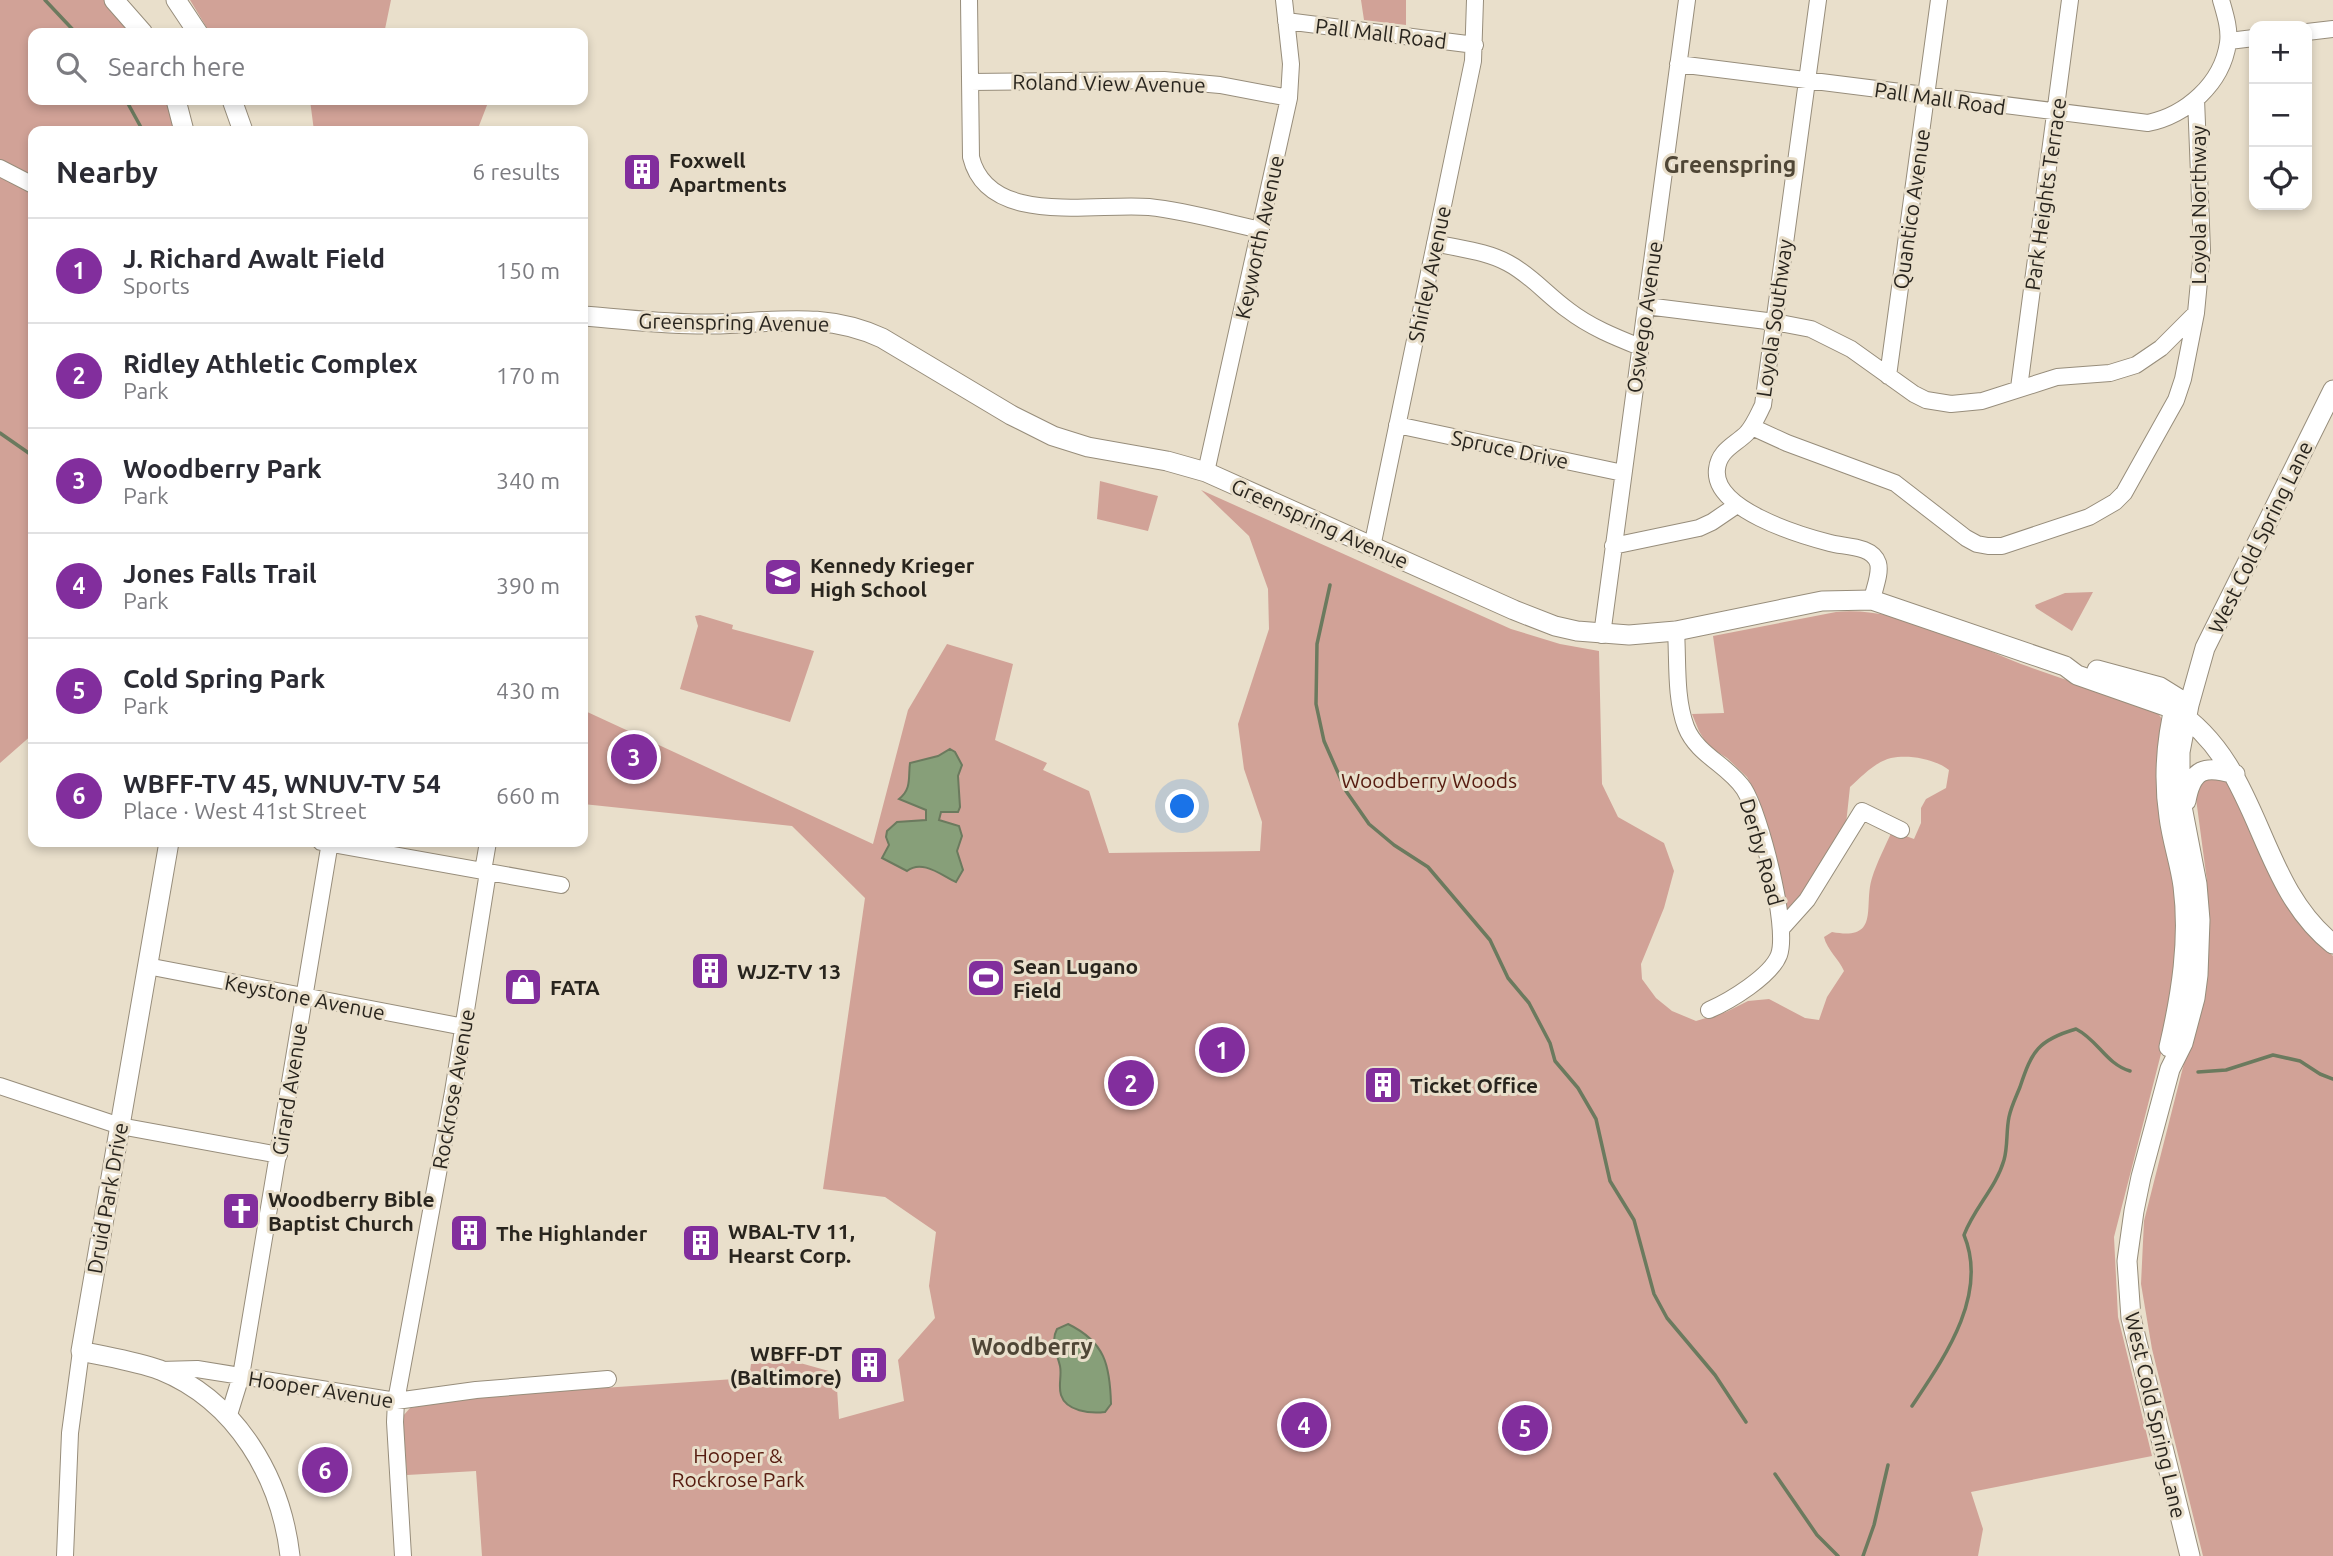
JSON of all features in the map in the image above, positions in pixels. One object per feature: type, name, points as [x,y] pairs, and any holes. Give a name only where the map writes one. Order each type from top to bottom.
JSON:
[{"type":"main road","points":[[114,0],[139,28]]},
{"type":"main road","points":[[176,0],[195,28]]},
{"type":"main road","points":[[177,105],[183,126]]},
{"type":"main road","points":[[234,105],[241,126]]},
{"type":"main road","name":"Greenspring Avenue","points":[[588,316],[685,324],[792,319],[846,325],[882,338],[1011,415],[1053,436],[1088,447],[1167,461],[1206,472],[1537,620],[1577,631],[1602,635],[1652,635],[1822,601],[1872,600],[2065,666],[2077,675],[2182,707],[2211,726],[2242,765],[2304,896],[2333,936]]},
{"type":"main road","name":"West Cold Spring Lane","points":[[2170,1069],[2168,1049],[2182,974],[2185,920],[2183,886],[2169,817],[2166,751],[2205,648],[2333,390]]},
{"type":"main road","name":"Greenspring Avenue","points":[[2182,707],[2235,774],[2275,863],[2297,903],[2322,935],[2333,944]]},
{"type":"main road","name":"West Cold Spring Lane","points":[[2182,707],[2180,771],[2184,816],[2197,884],[2199,955],[2195,998],[2183,1043],[2170,1069],[2134,1211],[2129,1239],[2128,1283],[2131,1318],[2190,1556]]},
{"type":"main road","points":[[2184,816],[2189,787],[2194,776],[2207,769],[2235,774]]},
{"type":"main road","name":"Druid Park Drive","points":[[81,1352],[168,847]]},
{"type":"main road","points":[[81,1352],[160,1370],[189,1386],[228,1418],[254,1450],[272,1482],[283,1512],[290,1556]]},
{"type":"street","points":[[969,0],[971,157],[973,166],[993,191],[1016,202],[1046,206],[1150,207],[1261,230]]},
{"type":"street","name":"Keyworth Avenue","points":[[1206,472],[1289,98],[1291,64],[1284,0]]},
{"type":"street","name":"Shirley Avenue","points":[[1372,547],[1475,46],[1475,0]]},
{"type":"street","name":"Oswego Avenue","points":[[1602,635],[1687,0]]},
{"type":"street","name":"Loyola Southway","points":[[1737,505],[1719,486],[1717,465],[1726,450],[1752,427],[1763,405],[1818,0]]},
{"type":"street","name":"Quantico Avenue","points":[[1888,376],[1939,0]]},
{"type":"street","name":"Park Heights Terrace","points":[[2019,388],[2070,0]]},
{"type":"street","points":[[2221,0],[2229,40],[2249,38]]},
{"type":"street","name":"Pall Mall Road","points":[[1286,21],[1475,46]]},
{"type":"street","points":[[2312,31],[2333,29]]},
{"type":"street","name":"Loyola Northway","points":[[1752,427],[1787,443],[1895,483],[1977,544],[2002,546],[2089,517],[2124,493],[2176,400],[2183,379],[2196,313],[2202,250],[2196,100],[2217,73],[2229,40]]},
{"type":"street","name":"Pall Mall Road","points":[[1678,64],[2148,123],[2170,117],[2196,100]]},
{"type":"street","name":"Roland View Avenue","points":[[970,82],[1164,80],[1220,85],[1289,98]]},
{"type":"street","points":[[0,168],[28,182]]},
{"type":"street","points":[[1436,243],[1485,254],[1507,263],[1531,278],[1578,318],[1640,347]]},
{"type":"street","points":[[1646,306],[1799,326],[1834,339],[1926,400],[1951,404],[1982,401],[2057,377],[2110,373],[2136,365],[2161,348],[2196,313]]},
{"type":"street","name":"Spruce Drive","points":[[1397,425],[1623,472]]},
{"type":"street","points":[[1613,545],[1699,528],[1737,505],[1804,535],[1857,548],[1873,556],[1878,562],[1878,569],[1872,600]]},
{"type":"street","name":"Derby Road","points":[[1676,631],[1681,703],[1687,729],[1702,751],[1737,781],[1750,799],[1782,929]]},
{"type":"street","points":[[1709,1010],[1746,988],[1773,965],[1779,956],[1782,929],[1807,900],[1862,811],[1901,830]]},
{"type":"street","name":"Girard Avenue","points":[[228,1418],[241,1376],[279,1154],[326,847]]},
{"type":"street","points":[[353,847],[561,885]]},
{"type":"street","name":"Rockrose Avenue","points":[[403,1556],[396,1401],[464,1027],[488,847]]},
{"type":"street","name":"Keystone Avenue","points":[[147,967],[464,1027]]},
{"type":"street","points":[[0,1086],[120,1126],[279,1154]]},
{"type":"street","name":"Druid Park Drive","points":[[65,1556],[70,1433],[81,1352]]},
{"type":"street","name":"Hooper Avenue","points":[[160,1370],[197,1369],[396,1401],[476,1390],[608,1379]]},
{"type":"green space","points":[[0,0],[106,0],[132,28],[28,28],[28,105],[172,105],[178,126],[28,126],[28,738],[0,763]]},
{"type":"green space","points":[[190,0],[391,0],[385,28],[207,28]]},
{"type":"green space","points":[[1361,0],[1406,0],[1406,25],[1364,20]]},
{"type":"green space","points":[[311,105],[487,105],[479,126],[313,126]]},
{"type":"green space","points":[[1100,481],[1158,496],[1148,531],[1097,519]]},
{"type":"green space","points":[[1201,490],[1511,629],[1560,644],[1599,651],[1602,784],[1618,817],[1664,843],[1674,871],[1664,908],[1641,964],[1642,979],[1656,998],[1672,1011],[1696,1021],[1726,1012],[1748,1001],[1769,999],[1805,1018],[1819,1020],[1827,997],[1844,971],[1824,937],[1832,932],[1847,933],[1864,927],[1872,878],[1892,831],[1914,839],[1921,823],[1921,808],[1926,799],[1946,788],[1949,770],[1929,760],[1914,757],[1891,758],[1869,770],[1850,787],[1846,824],[1787,919],[1758,797],[1747,777],[1727,758],[1708,746],[1692,714],[1724,713],[1713,636],[1836,612],[1882,614],[1954,636],[2021,664],[2144,705],[2157,712],[2162,719],[2178,923],[2174,990],[2163,1046],[2114,1237],[2118,1317],[2152,1456],[1971,1492],[1983,1529],[1978,1556],[482,1556],[476,1471],[407,1475],[403,1416],[410,1408],[471,1397],[749,1378],[751,1364],[793,1361],[836,1373],[839,1419],[904,1401],[898,1360],[935,1318],[929,1286],[936,1232],[885,1197],[823,1189],[865,898],[792,826],[588,805],[588,712],[873,844],[908,710],[947,644],[1013,664],[995,740],[1047,763],[1043,770],[1089,791],[1109,853],[1260,851],[1262,822],[1244,769],[1238,724],[1269,629],[1268,589],[1249,536]]},
{"type":"green space","points":[[2093,592],[2072,631],[2035,605],[2065,593]]},
{"type":"green space","points":[[700,615],[733,625],[732,629],[814,651],[790,722],[680,689],[698,626],[695,616]]},
{"type":"green space","points":[[2206,776],[2228,780],[2311,934],[2333,956],[2333,1556],[2203,1556],[2152,1349],[2141,1284],[2144,1221],[2200,1000],[2207,949],[2207,881],[2195,791]]},
{"type":"shaded area","points":[[950,749],[955,752],[962,765],[958,776],[960,807],[958,812],[941,812],[939,820],[959,826],[962,836],[957,851],[963,870],[956,882],[925,867],[907,871],[882,858],[889,845],[887,831],[897,822],[926,820],[926,810],[899,799],[908,787],[910,763],[938,756]]},
{"type":"shaded area","points":[[1068,1324],[1090,1339],[1103,1356],[1109,1378],[1111,1404],[1105,1412],[1086,1412],[1073,1408],[1061,1395],[1060,1369],[1054,1338],[1057,1329]]},
{"type":"waterway","points":[[45,0],[71,28]]},
{"type":"waterway","points":[[129,105],[140,126]]},
{"type":"waterway","points":[[0,433],[28,453]]},
{"type":"waterway","points":[[1330,585],[1317,644],[1316,704],[1324,741],[1346,791],[1369,824],[1394,845],[1428,867],[1490,940],[1508,978],[1529,1003],[1550,1043],[1555,1061],[1578,1088],[1596,1119],[1610,1181],[1634,1220],[1654,1294],[1667,1318],[1715,1375],[1746,1422]]},
{"type":"waterway","points":[[1912,1406],[1949,1347],[1967,1303],[1971,1280],[1970,1258],[1964,1235],[2000,1170],[2005,1155],[2010,1113],[2033,1056],[2045,1043],[2076,1029],[2108,1058],[2130,1071]]},
{"type":"waterway","points":[[2198,1072],[2226,1070],[2273,1055],[2300,1061],[2333,1079]]},
{"type":"waterway","points":[[1863,1556],[1874,1525],[1888,1465]]},
{"type":"waterway","points":[[1775,1474],[1817,1535],[1838,1556]]},
{"type":"place","name":"Foxwell Apartments","points":[[642,172]]},
{"type":"place","name":"Kennedy Krieger High School","points":[[783,577]]},
{"type":"place","name":"Woodberry Park","points":[[634,757]]},
{"type":"place","name":"WJZ-TV 13","points":[[710,971]]},
{"type":"place","name":"Sean Lugano Field","points":[[986,978]]},
{"type":"place","name":"FATA","points":[[523,987]]},
{"type":"place","name":"J. Richard Awalt Field","points":[[1222,1050]]},
{"type":"place","name":"Ridley Athletic Complex","points":[[1131,1083]]},
{"type":"place","name":"Ticket Office","points":[[1383,1085]]},
{"type":"place","name":"Woodberry Bible Baptist Church","points":[[241,1211]]},
{"type":"place","name":"The Highlander","points":[[469,1233]]},
{"type":"place","name":"WBAL-TV 11, Hearst Corp.","points":[[701,1243]]},
{"type":"place","name":"WBFF-DT (Baltimore)","points":[[869,1365]]},
{"type":"place","name":"Jones Falls Trail","points":[[1304,1425]]},
{"type":"place","name":"Cold Spring Park","points":[[1525,1428]]},
{"type":"place","name":"WBFF-TV 45, WNUV-TV 54","points":[[325,1470]]},
{"type":"district","name":"Greenspring","points":[[1730,164]]},
{"type":"district","name":"Woodberry","points":[[1032,1346]]},
{"type":"park label","name":"Woodberry Woods","points":[[1429,780]]},
{"type":"park label","name":"Hooper & Rockrose Park","points":[[738,1467]]}]
